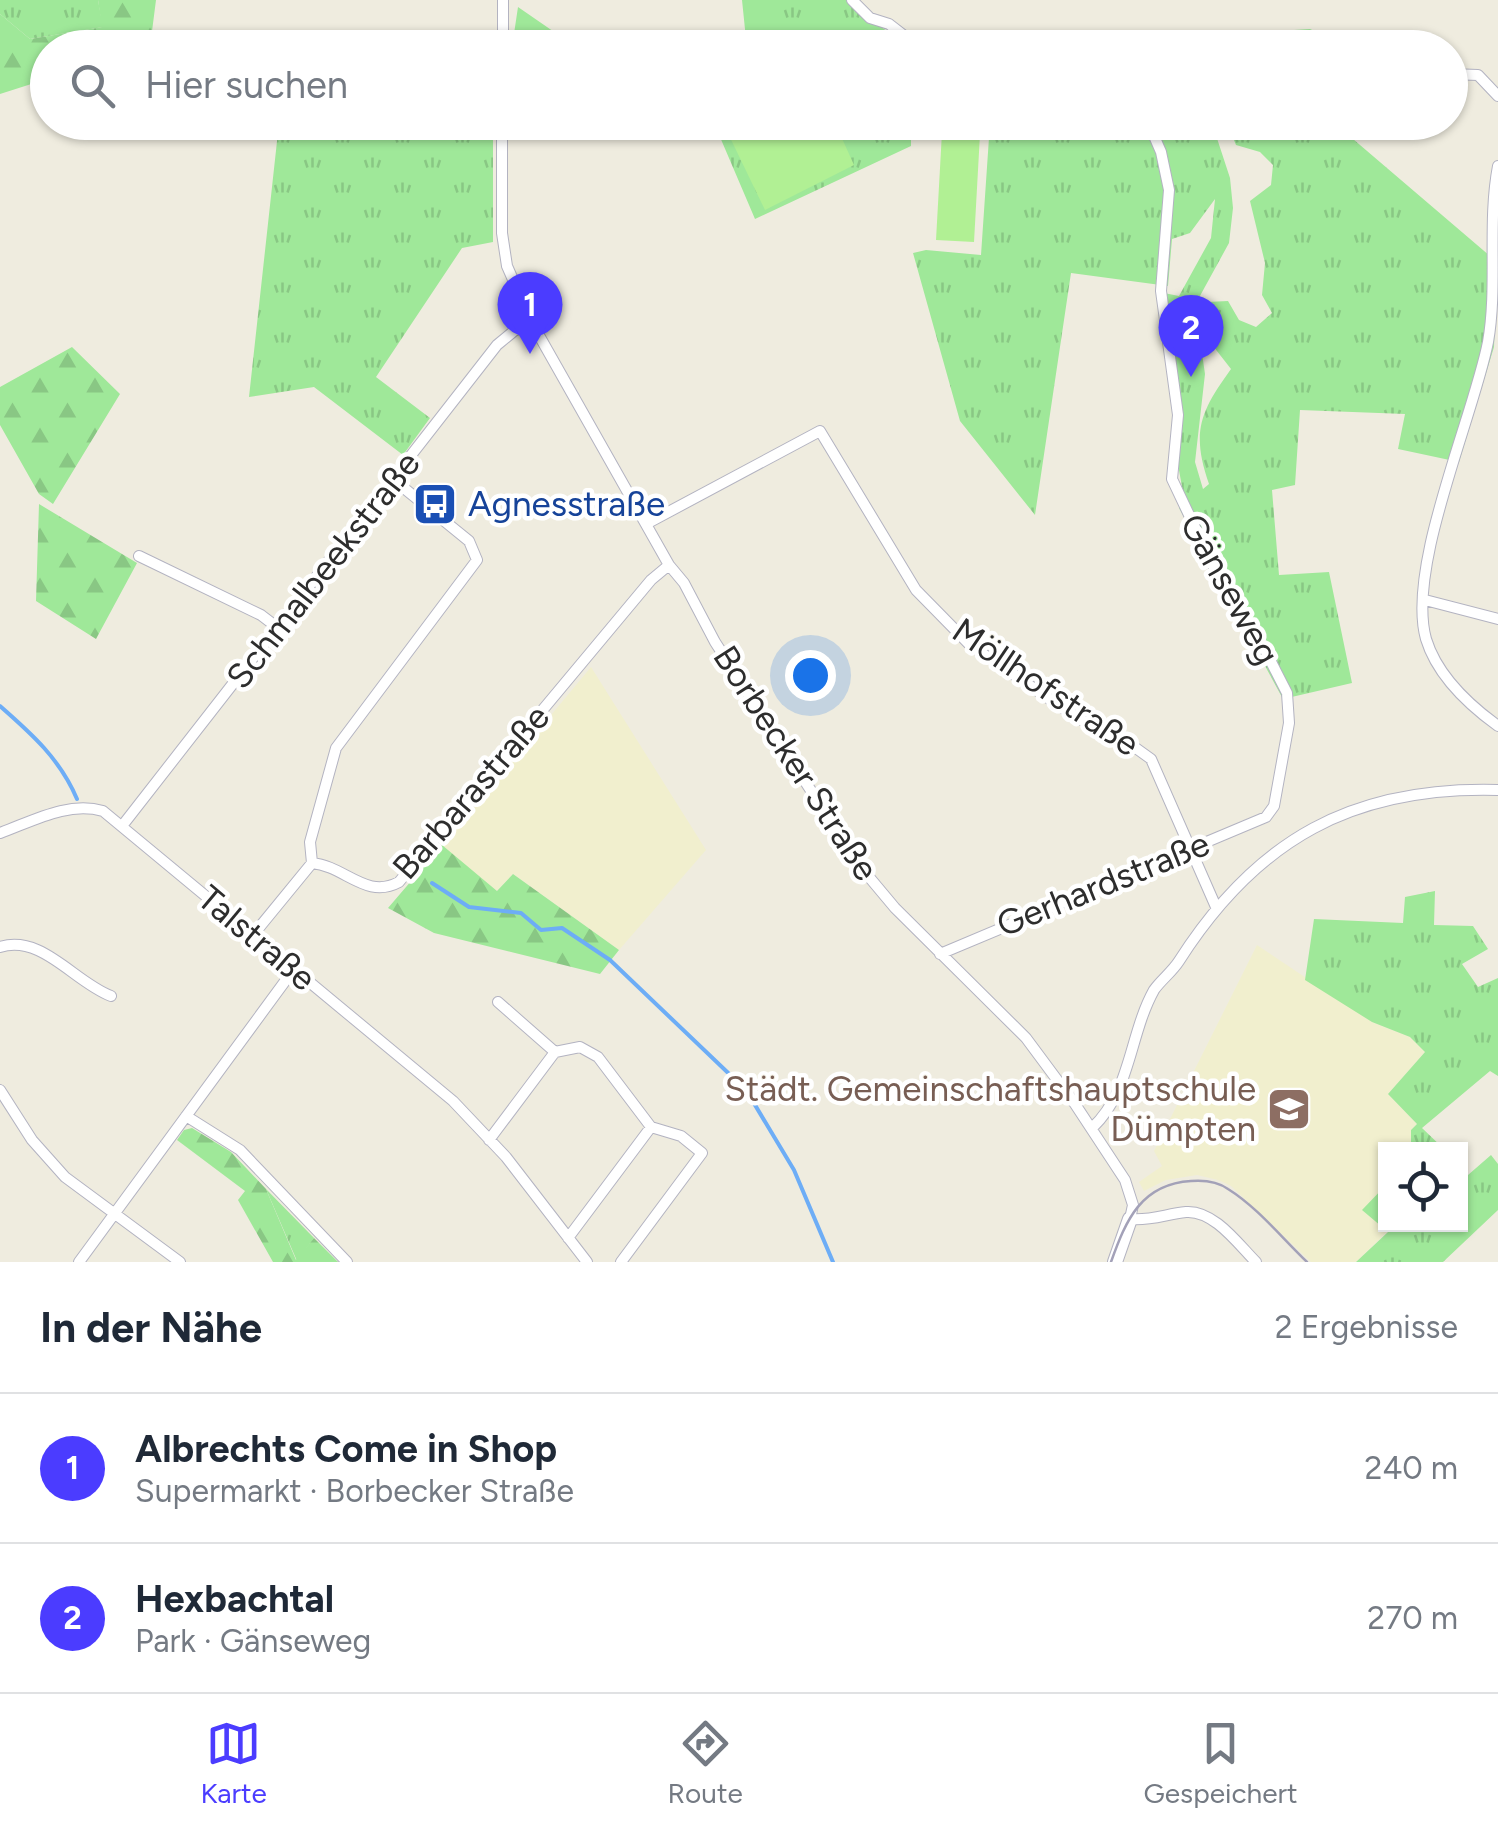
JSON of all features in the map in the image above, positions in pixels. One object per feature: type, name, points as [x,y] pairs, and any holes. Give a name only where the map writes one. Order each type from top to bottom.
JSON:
[{"type":"street","points":[[503,0],[503,30]]},
{"type":"street","points":[[852,0],[870,18],[897,30]]},
{"type":"street","points":[[1468,73],[1473,73],[1498,96]]},
{"type":"street","name":"Borbecker Straße","points":[[502,140],[504,253],[532,323],[669,565],[859,865],[940,954],[1026,1038],[1092,1128],[1128,1188],[1130,1219]]},
{"type":"street","name":"Gänseweg","points":[[1156,140],[1169,190],[1162,291],[1178,415],[1172,480],[1230,598],[1288,693],[1289,724],[1274,806],[1266,817]]},
{"type":"street","points":[[1498,166],[1492,219],[1489,339],[1425,575],[1425,634],[1440,668],[1472,706],[1498,726]]},
{"type":"street","name":"Schmalbeekstraße","points":[[122,826],[497,345],[532,323]]},
{"type":"street","name":"Möllhofstraße","points":[[646,524],[820,431],[916,590],[970,645],[1079,719],[1119,736],[1151,759],[1216,907]]},
{"type":"street","points":[[254,935],[312,863],[310,842],[336,748],[477,560],[469,541],[394,480]]},
{"type":"street","points":[[139,556],[278,628]]},
{"type":"street","name":"Barbarastraße","points":[[312,863],[328,864],[368,888],[380,890],[399,882],[651,580],[669,565]]},
{"type":"street","points":[[1425,600],[1498,620]]},
{"type":"street","points":[[1092,1128],[1104,1116],[1122,1082],[1155,990],[1216,907],[1322,820],[1394,797],[1498,790]]},
{"type":"street","name":"Talstraße","points":[[0,833],[85,806],[103,811],[453,1101],[490,1140],[587,1262]]},
{"type":"street","name":"Gerhardstraße","points":[[940,954],[988,930],[1266,817]]},
{"type":"street","points":[[0,947],[24,944],[41,950],[89,988],[110,996]]},
{"type":"street","points":[[79,1262],[294,968]]},
{"type":"street","points":[[498,1002],[555,1052]]},
{"type":"street","points":[[490,1140],[555,1052],[580,1047],[598,1056],[651,1127],[681,1136],[702,1153],[621,1262]]},
{"type":"street","points":[[0,1090],[50,1162],[180,1262]]},
{"type":"street","points":[[186,1116],[240,1150],[346,1262]]},
{"type":"street","points":[[568,1238],[651,1127]]},
{"type":"street","points":[[1114,1262],[1130,1219],[1149,1221],[1192,1212],[1206,1216],[1256,1262]]},
{"type":"shaded area","points":[[591,667],[706,850],[619,950],[513,874],[497,891],[442,846]]},
{"type":"shaded area","name":"Städt. Gemeinschaftshauptschule Dümpten","points":[[1257,945],[1372,1022],[1410,1037],[1425,1052],[1388,1094],[1417,1124],[1411,1130],[1411,1142],[1378,1142],[1378,1194],[1363,1210],[1378,1223],[1378,1232],[1387,1232],[1356,1262],[1311,1262],[1231,1186],[1218,1180],[1197,1175],[1166,1180],[1144,1191],[1139,1182],[1162,1166],[1154,1151]]},
{"type":"green space","points":[[0,0],[98,0],[103,27],[30,30],[30,39],[0,14]]},
{"type":"green space","points":[[98,0],[156,0],[152,30],[84,30],[102,27]]},
{"type":"green space","points":[[742,0],[847,0],[885,30],[745,30]]},
{"type":"green space","points":[[518,7],[551,30],[515,30]]},
{"type":"green space","points":[[0,14],[30,39],[30,84],[0,94]]},
{"type":"green space","points":[[277,140],[493,140],[493,242],[462,248],[376,377],[430,418],[403,455],[314,387],[249,397]]},
{"type":"green space","points":[[721,140],[911,140],[911,146],[755,219]]},
{"type":"green space","points":[[731,140],[843,140],[854,165],[765,210]]},
{"type":"green space","points":[[942,140],[980,140],[974,242],[936,240]]},
{"type":"green space","points":[[989,140],[1218,140],[1230,178],[1233,208],[1229,243],[1195,305],[1205,374],[1195,462],[1203,489],[1209,484],[1200,450],[1202,423],[1212,398],[1231,369],[1206,337],[1207,302],[1228,301],[1239,320],[1256,327],[1272,313],[1262,295],[1265,263],[1250,201],[1271,185],[1273,165],[1260,152],[1236,145],[1234,140],[1354,140],[1497,262],[1494,347],[1459,462],[1398,449],[1405,414],[1300,410],[1295,485],[1272,490],[1279,575],[1329,572],[1352,683],[1283,699],[1179,508],[1185,503],[1176,454],[1181,398],[1164,293],[1179,296],[1211,238],[1215,199],[1190,233],[1172,239],[1168,286],[1071,273],[1035,515],[960,421],[913,253],[926,250],[981,255]]},
{"type":"green space","points":[[72,347],[120,394],[53,504],[39,494],[0,425],[0,387]]},
{"type":"green space","points":[[39,504],[137,563],[96,639],[36,601]]},
{"type":"green space","points":[[442,845],[497,891],[513,874],[619,950],[600,974],[434,933],[388,908]]},
{"type":"green space","points":[[1435,891],[1434,925],[1473,926],[1488,949],[1462,964],[1478,987],[1498,978],[1498,1076],[1490,1071],[1422,1128],[1437,1142],[1411,1142],[1411,1130],[1417,1124],[1388,1094],[1425,1052],[1410,1037],[1372,1022],[1305,980],[1314,919],[1403,923],[1405,897]]},
{"type":"green space","points":[[192,1128],[231,1152],[266,1189],[296,1260],[314,1238],[338,1262],[273,1262],[238,1200],[245,1191],[177,1140],[184,1130]]},
{"type":"green space","points":[[1491,1155],[1498,1164],[1498,1210],[1443,1262],[1356,1262],[1388,1232],[1468,1232],[1468,1175]]},
{"type":"green space","points":[[266,1189],[314,1238],[297,1261]]},
{"type":"green space","points":[[1378,1193],[1378,1224],[1362,1210]]},
{"type":"waterway","points":[[0,706],[54,759],[77,799]]},
{"type":"waterway","points":[[432,883],[469,907],[521,913],[541,930],[562,928],[610,960],[746,1090],[794,1170],[833,1262]]},
{"type":"tram line","points":[[1111,1262],[1138,1207],[1160,1189],[1191,1181],[1219,1184],[1239,1196],[1307,1262]]},
{"type":"place","name":"Albrechts Come in Shop","points":[[530,354]]},
{"type":"place","name":"Hexbachtal","points":[[1191,377]]},
{"type":"place","name":"Agnesstraße","points":[[435,504]]},
{"type":"place","name":"Städt. Gemeinschaftshauptschule Dümpten","points":[[1289,1109]]}]
